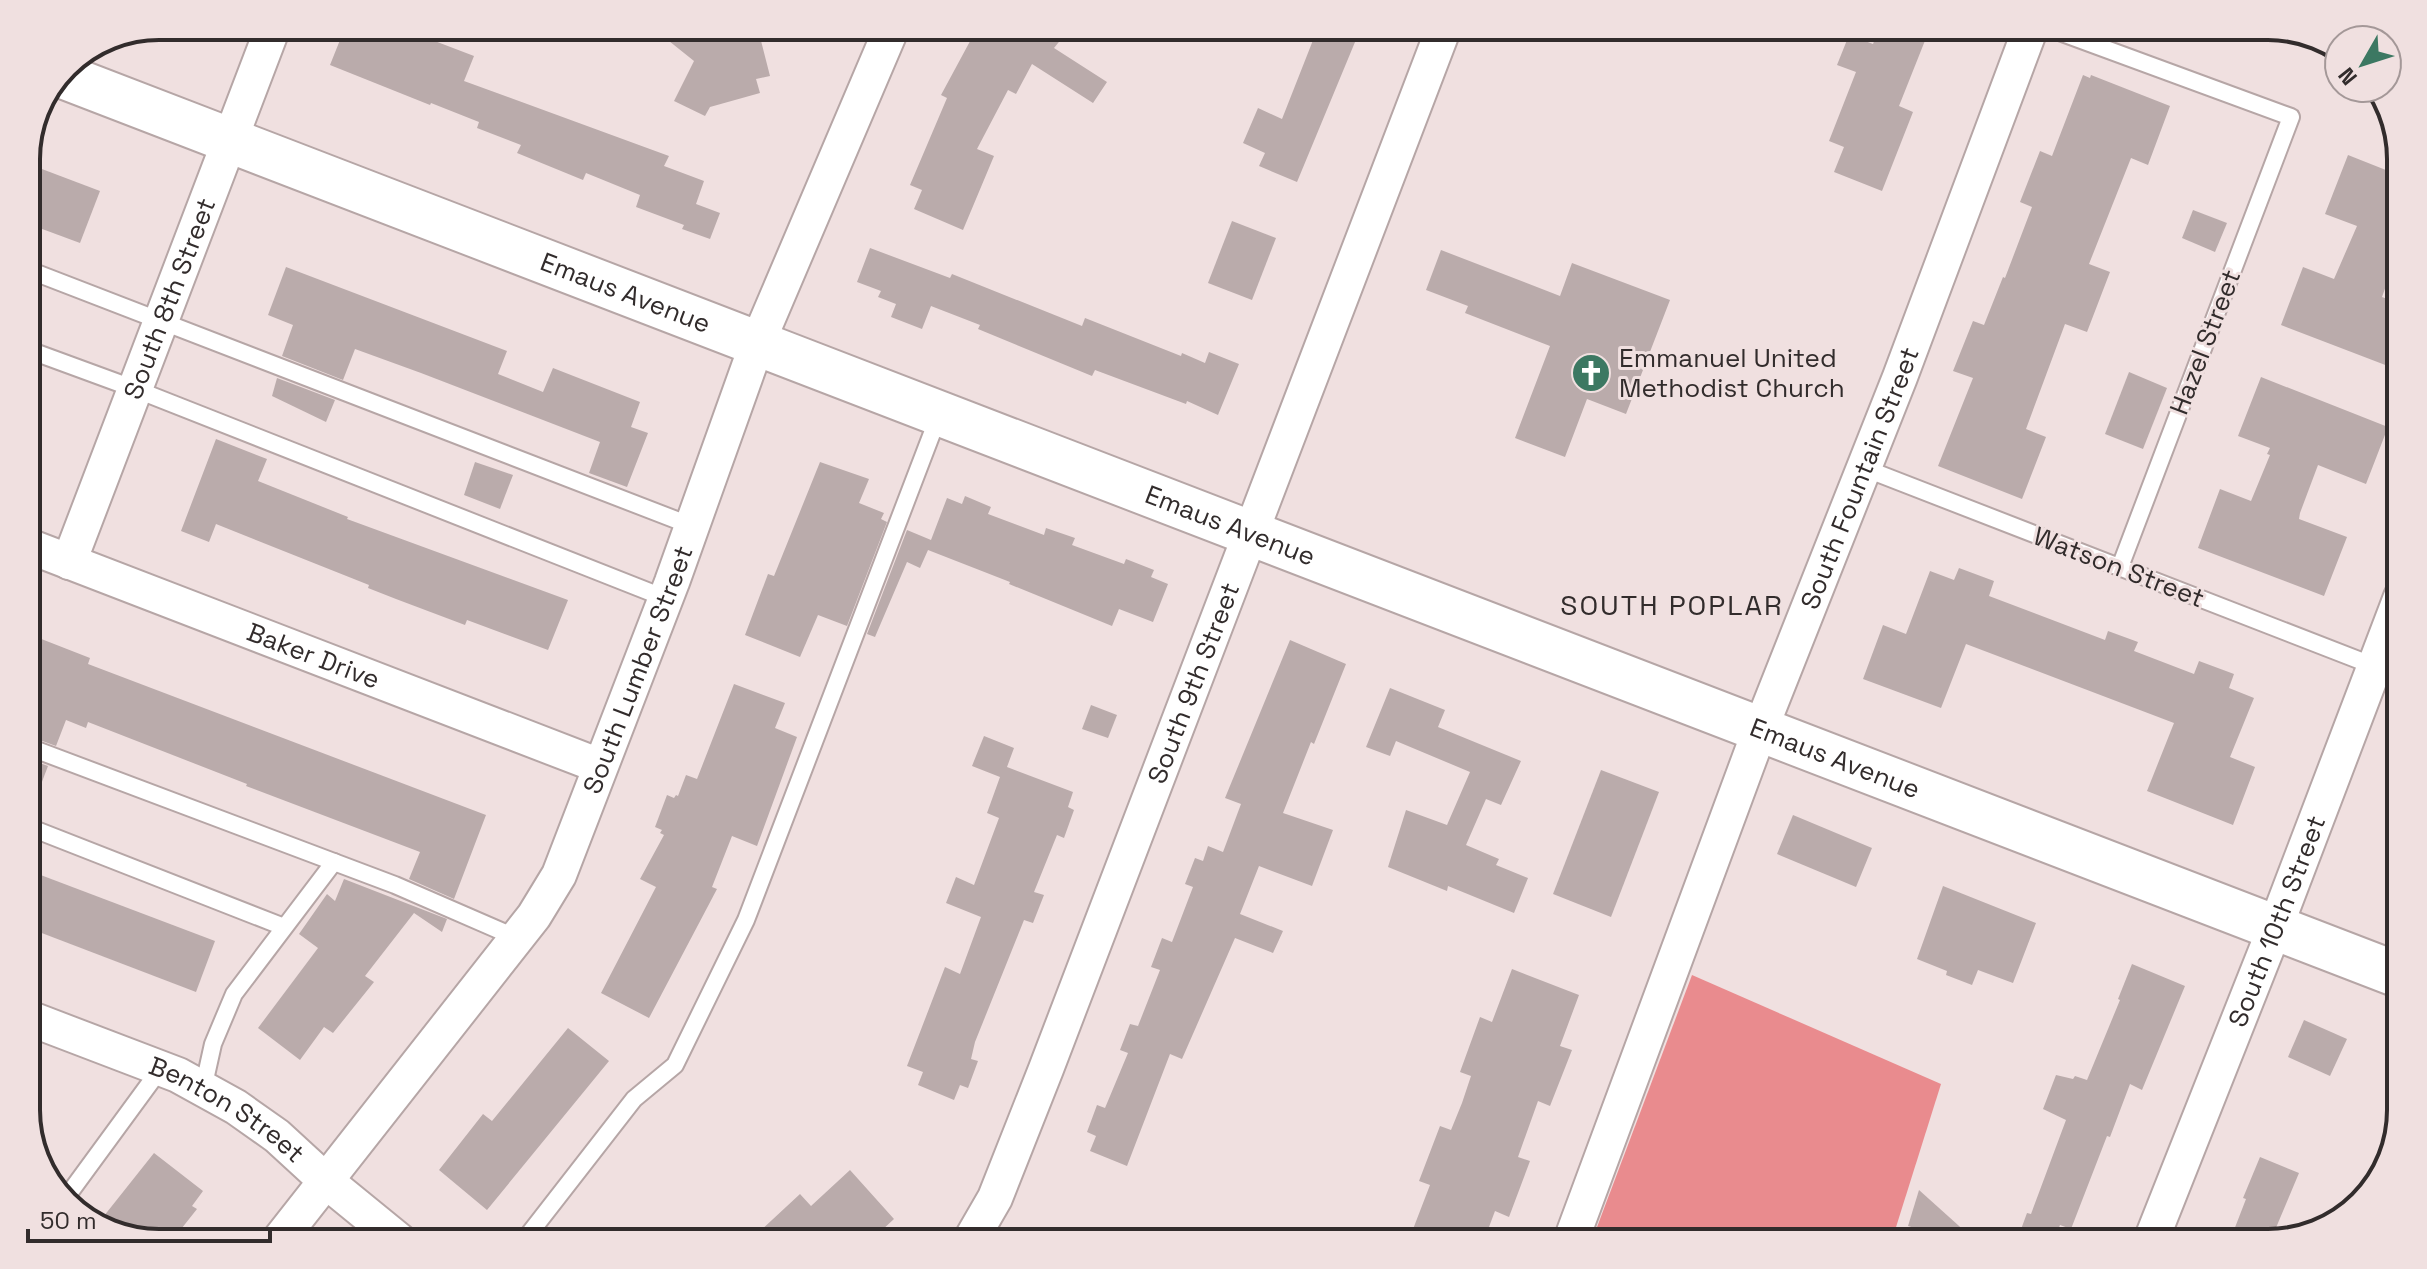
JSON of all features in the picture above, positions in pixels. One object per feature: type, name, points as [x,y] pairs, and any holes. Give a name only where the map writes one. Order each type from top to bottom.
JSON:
[{"type":"main road","name":"Emaus Avenue","points":[[72,80],[2387,971]]},
{"type":"street","name":"South 8th Street","points":[[69,562],[268,40]]},
{"type":"street","name":"South Lumber Street","points":[[288,1229],[534,916],[559,875],[692,526],[757,344],[887,40]]},
{"type":"street","name":"South 9th Street","points":[[977,1229],[995,1198],[1439,40]]},
{"type":"street","name":"South Fountain Street","points":[[1575,1229],[1760,730],[1864,468],[2026,40]]},
{"type":"street","name":"Baker Drive","points":[[40,551],[600,766]]},
{"type":"street","name":"South 10th Street","points":[[2156,1229],[2275,928],[2387,633]]},
{"type":"street","name":"Benton Street","points":[[40,1022],[178,1075],[236,1107],[277,1136],[385,1229]]},
{"type":"lane","name":"Hazel Street","points":[[2081,40],[2291,117],[2120,567]]},
{"type":"lane","points":[[40,274],[692,526]]},
{"type":"lane","points":[[40,354],[665,598]]},
{"type":"lane","points":[[533,1229],[634,1099],[675,1065],[746,920],[939,414]]},
{"type":"lane","name":"Watson Street","points":[[1864,468],[2374,666]]},
{"type":"lane","points":[[40,751],[395,885],[517,938]]},
{"type":"lane","points":[[40,831],[284,927]]},
{"type":"lane","points":[[203,1089],[213,1044],[234,994],[334,862]]},
{"type":"lane","points":[[72,1190],[161,1068]]},
{"type":"shaded area","points":[[1692,975],[1941,1084],[1895,1229],[1596,1229]]},
{"type":"building","points":[[340,40],[432,40],[474,56],[464,81],[669,156],[664,166],[704,181],[696,204],[720,213],[710,239],[682,229],[684,225],[636,207],[640,195],[586,173],[583,180],[517,153],[521,145],[477,128],[479,122],[330,65]]},
{"type":"building","points":[[668,40],[761,40],[770,76],[756,79],[760,93],[710,107],[705,116],[674,101],[694,61]]},
{"type":"building","points":[[971,40],[1060,40],[1054,48],[1107,82],[1093,103],[1032,64],[1016,94],[1008,90],[977,149],[994,156],[963,230],[914,209],[922,190],[910,185],[947,98],[941,95]]},
{"type":"building","points":[[1313,40],[1356,40],[1297,182],[1259,166],[1265,153],[1243,143],[1258,108],[1282,119]]},
{"type":"building","points":[[1847,40],[1873,44],[1874,40],[1925,40],[1899,106],[1913,112],[1882,191],[1834,172],[1844,147],[1829,141],[1856,72],[1837,65]]},
{"type":"building","points":[[2083,75],[2090,78],[2091,75],[2170,106],[2148,165],[2131,158],[2089,264],[2110,272],[2087,332],[2065,324],[2026,429],[2046,437],[2022,499],[1938,466],[1973,378],[1953,371],[1973,321],[1984,325],[2005,278],[2032,207],[2020,202],[2040,151],[2052,156]]},
{"type":"building","points":[[2348,155],[2387,170],[2387,283],[2382,297],[2387,299],[2387,366],[2281,325],[2303,267],[2334,279],[2357,226],[2325,214]]},
{"type":"building","points":[[40,168],[100,191],[80,243],[40,228]]},
{"type":"building","points":[[2193,210],[2227,223],[2215,252],[2182,238]]},
{"type":"building","points":[[1232,221],[1276,238],[1252,300],[1208,283]]},
{"type":"building","points":[[870,248],[950,278],[952,274],[1082,326],[1085,318],[1181,356],[1182,353],[1205,363],[1209,352],[1239,364],[1218,415],[1187,401],[1186,404],[1095,370],[1092,376],[931,306],[922,329],[891,317],[896,304],[878,297],[881,291],[857,282]]},
{"type":"building","name":"Emmanuel United Methodist Church","points":[[1441,250],[1560,296],[1572,263],[1670,300],[1626,414],[1587,399],[1565,457],[1515,438],[1550,346],[1465,313],[1468,306],[1426,290]]},
{"type":"building","points":[[286,267],[507,351],[498,374],[543,392],[553,368],[640,402],[631,427],[648,433],[627,487],[589,473],[600,442],[421,373],[355,349],[343,380],[282,356],[293,325],[268,315]]},
{"type":"building","points":[[2129,372],[2167,388],[2143,449],[2105,434]]},
{"type":"building","points":[[2261,377],[2387,427],[2366,484],[2318,465],[2300,513],[2299,519],[2347,537],[2324,596],[2198,548],[2220,489],[2251,501],[2270,455],[2267,454],[2270,448],[2238,436]]},
{"type":"building","points":[[277,378],[335,400],[326,422],[272,396]]},
{"type":"building","points":[[216,439],[267,459],[258,481],[347,519],[568,600],[548,650],[467,620],[465,625],[396,599],[368,588],[369,585],[216,524],[209,542],[181,531]]},
{"type":"building","points":[[475,462],[513,475],[500,509],[464,495]]},
{"type":"building","points":[[820,462],[869,479],[859,503],[884,513],[881,519],[887,522],[847,626],[818,615],[800,657],[745,635],[768,574],[774,576]]},
{"type":"building","points":[[965,496],[991,507],[988,514],[1044,535],[1046,528],[1075,538],[1072,545],[1124,564],[1126,559],[1154,570],[1151,577],[1168,584],[1153,622],[1119,609],[1112,626],[928,550],[920,568],[907,562],[875,637],[867,634],[907,530],[931,540],[947,498],[962,504]]},
{"type":"building","points":[[1959,568],[1994,581],[1989,596],[2105,640],[2108,631],[2138,642],[2134,651],[2194,674],[2199,661],[2234,674],[2229,688],[2254,698],[2230,757],[2255,767],[2233,825],[2147,791],[2174,723],[1966,644],[1941,708],[1863,679],[1883,625],[1906,634],[1930,571],[1954,580]]},
{"type":"building","points":[[40,638],[90,658],[88,664],[486,815],[454,899],[409,879],[420,852],[88,722],[86,728],[66,720],[56,746],[40,740]]},
{"type":"building","points":[[1290,640],[1346,664],[1283,813],[1333,830],[1312,886],[1259,866],[1240,914],[1283,931],[1273,953],[1235,938],[1182,1059],[1170,1054],[1127,1166],[1090,1151],[1096,1136],[1087,1132],[1097,1105],[1105,1108],[1128,1053],[1120,1050],[1130,1024],[1138,1026],[1160,970],[1151,967],[1162,938],[1172,942],[1193,887],[1185,884],[1195,858],[1203,861],[1208,846],[1223,852],[1241,804],[1225,798]]},
{"type":"building","points":[[734,684],[785,703],[775,728],[797,737],[757,846],[732,836],[712,887],[717,889],[649,1018],[601,993],[656,887],[640,879],[664,835],[660,833],[662,830],[655,827],[667,795],[678,796],[686,775],[697,779]]},
{"type":"building","points":[[1390,688],[1445,710],[1438,727],[1521,761],[1501,805],[1486,799],[1466,845],[1499,859],[1496,865],[1528,878],[1514,913],[1448,886],[1447,891],[1388,867],[1406,810],[1447,825],[1470,772],[1396,741],[1390,756],[1366,747]]},
{"type":"building","points":[[1091,705],[1117,715],[1108,738],[1082,729]]},
{"type":"building","points":[[984,736],[1014,748],[1007,767],[1073,792],[1068,807],[1074,810],[1064,838],[1057,835],[1034,892],[1044,895],[1033,923],[1024,920],[975,1042],[971,1059],[978,1061],[968,1088],[960,1085],[954,1100],[918,1085],[923,1072],[907,1066],[945,967],[960,974],[981,917],[946,903],[956,877],[974,885],[999,818],[987,813],[1000,777],[972,766]]},
{"type":"building","points":[[40,763],[48,766],[40,787]]},
{"type":"building","points":[[1601,770],[1659,792],[1611,917],[1553,894]]},
{"type":"building","points":[[1793,815],[1872,848],[1856,887],[1777,854]]},
{"type":"building","points":[[40,875],[215,941],[196,992],[40,932]]},
{"type":"building","points":[[344,879],[447,919],[442,932],[414,913],[365,976],[374,982],[333,1033],[324,1027],[300,1060],[258,1028],[318,948],[299,934],[327,894],[335,901]]},
{"type":"building","points":[[1943,886],[2036,923],[2013,983],[1978,970],[1972,985],[1917,959]]},
{"type":"building","points":[[2132,964],[2185,986],[2142,1090],[2130,1084],[2071,1229],[2060,1225],[2058,1229],[2021,1229],[2027,1213],[2031,1214],[2066,1120],[2043,1109],[2056,1075],[2087,1080]]},
{"type":"building","points":[[1512,969],[1579,995],[1560,1046],[1572,1050],[1550,1106],[1538,1101],[1518,1157],[1530,1161],[1509,1217],[1495,1211],[1488,1229],[1413,1229],[1430,1185],[1419,1181],[1440,1126],[1451,1130],[1471,1076],[1460,1072],[1480,1017],[1492,1022]]},
{"type":"building","points":[[2304,1020],[2347,1039],[2330,1076],[2288,1057]]},
{"type":"building","points":[[568,1028],[609,1061],[487,1210],[439,1170],[483,1114],[492,1121]]},
{"type":"building","points":[[154,1153],[203,1191],[192,1206],[197,1209],[181,1229],[143,1228],[104,1216]]},
{"type":"building","points":[[2260,1157],[2299,1173],[2276,1229],[2234,1229],[2246,1199],[2243,1198]]},
{"type":"building","points":[[850,1170],[894,1219],[883,1229],[762,1229],[800,1194],[811,1206]]},
{"type":"building","points":[[1919,1190],[1962,1229],[1918,1229],[1908,1226]]},
{"type":"place","name":"Emmanuel United Methodist Church","points":[[1591,373]]},
{"type":"district","name":"SOUTH POPLAR","points":[[1672,605]]}]
